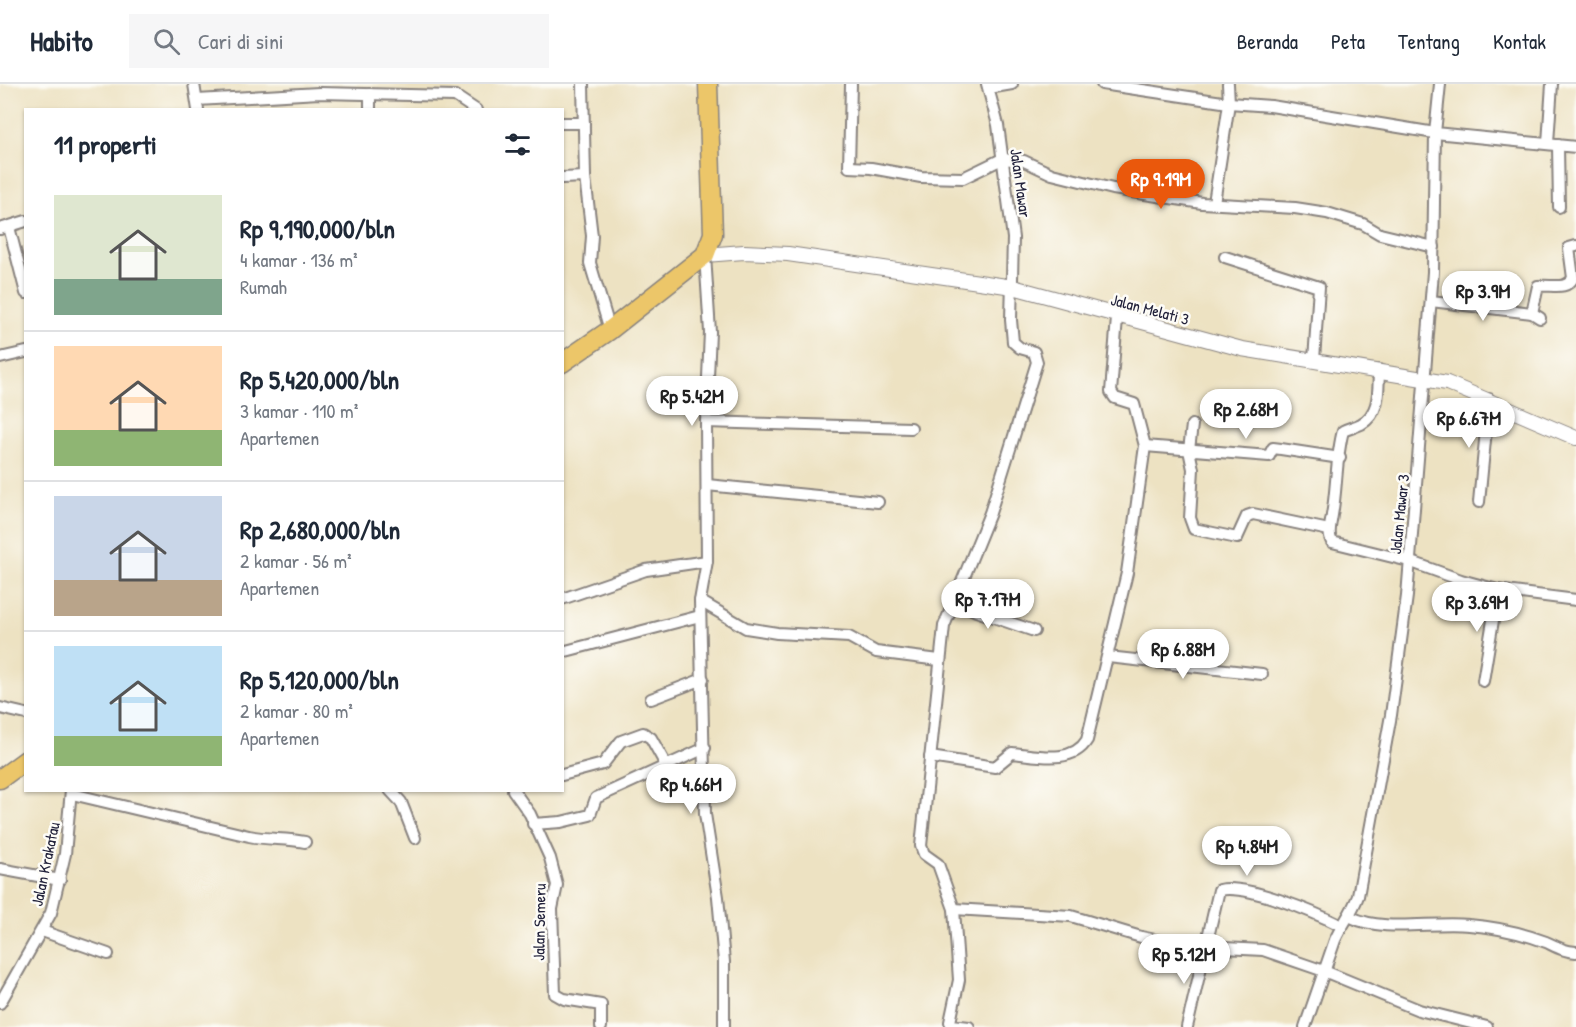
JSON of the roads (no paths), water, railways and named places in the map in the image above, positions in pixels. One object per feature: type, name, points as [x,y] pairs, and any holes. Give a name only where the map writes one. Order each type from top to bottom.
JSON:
[{"type":"main road","points":[[564,362],[610,330],[705,255],[713,234],[708,84]]},
{"type":"main road","points":[[0,779],[24,761]]},
{"type":"street","points":[[194,84],[197,105],[320,89],[370,94],[455,96],[473,108]]},
{"type":"street","points":[[455,84],[455,96]]},
{"type":"street","points":[[583,84],[585,177],[592,236],[590,263],[610,330]]},
{"type":"street","points":[[851,84],[849,167],[871,168],[921,177],[963,178],[1002,159],[1024,161],[1052,174],[1113,189],[1214,203],[1295,208],[1327,213],[1363,224],[1380,234],[1434,247]]},
{"type":"street","points":[[988,86],[1012,84]]},
{"type":"street","points":[[1102,84],[1228,103],[1272,106],[1435,133],[1576,147]]},
{"type":"street","points":[[1214,203],[1228,103],[1228,84]]},
{"type":"street","name":"Jalan Mawar 3","points":[[1305,1027],[1342,926],[1351,917],[1366,863],[1391,715],[1409,561],[1425,380],[1434,247],[1435,133],[1440,84]]},
{"type":"street","points":[[1552,84],[1553,144],[1559,207]]},
{"type":"street","name":"Jalan Mawar","points":[[953,600],[990,513],[1037,362],[1034,352],[1020,348],[1013,342],[1011,320],[1013,238],[998,125],[988,86]]},
{"type":"street","points":[[370,94],[370,108]]},
{"type":"street","points":[[564,123],[584,123]]},
{"type":"street","points":[[564,178],[585,177]]},
{"type":"street","points":[[24,222],[5,228],[24,287]]},
{"type":"street","points":[[1431,301],[1536,316],[1538,286],[1563,286],[1571,282],[1573,278],[1569,248],[1576,246]]},
{"type":"street","name":"Jalan Melati 3","points":[[705,255],[744,252],[788,254],[1013,288],[1117,318],[1252,352],[1379,370],[1447,383],[1576,438]]},
{"type":"street","points":[[705,255],[710,332],[706,422],[707,561],[699,601],[705,748],[705,814],[718,897],[724,962],[724,1027]]},
{"type":"street","points":[[1225,257],[1319,287],[1321,296],[1314,360]]},
{"type":"street","points":[[930,757],[989,767],[1000,765],[1012,753],[1063,756],[1082,749],[1087,740],[1126,573],[1145,446],[1134,404],[1115,398],[1111,392],[1117,318]]},
{"type":"street","points":[[0,358],[24,352]]},
{"type":"street","points":[[1379,370],[1377,405],[1372,414],[1361,424],[1343,431],[1329,530],[1332,542],[1409,561],[1461,580],[1498,590],[1576,600]]},
{"type":"street","points":[[1479,502],[1489,399]]},
{"type":"street","points":[[706,422],[910,428]]},
{"type":"street","points":[[1192,425],[1189,450],[1193,469],[1190,518],[1194,529],[1237,538],[1247,516],[1253,514],[1329,530]]},
{"type":"street","points":[[1145,446],[1269,456],[1273,448],[1340,458]]},
{"type":"street","points":[[707,485],[878,502]]},
{"type":"street","points":[[564,598],[646,570],[707,561]]},
{"type":"street","points":[[1484,681],[1498,590]]},
{"type":"street","points":[[969,1027],[952,1025],[950,1022],[959,980],[954,909],[938,864],[924,855],[921,846],[944,626],[953,600],[976,611],[1034,631]]},
{"type":"street","points":[[699,601],[746,628],[777,633],[849,637],[876,652],[939,660]]},
{"type":"street","points":[[564,651],[700,616]]},
{"type":"street","points":[[1108,657],[1262,674]]},
{"type":"street","points":[[651,699],[703,679]]},
{"type":"street","points":[[0,708],[24,714]]},
{"type":"street","points":[[564,774],[603,764],[621,741],[643,733],[651,738],[666,765]]},
{"type":"street","points":[[533,824],[561,822],[590,815],[593,812],[596,798],[705,748]]},
{"type":"street","points":[[72,792],[249,836],[305,842]]},
{"type":"street","name":"Jalan Krakatau","points":[[0,1003],[51,913],[60,880],[72,792]]},
{"type":"street","points":[[392,792],[401,802],[415,838]]},
{"type":"street","name":"Jalan Semeru","points":[[514,792],[550,858],[557,885],[552,909],[555,994],[564,999],[601,1005],[601,1027]]},
{"type":"street","points":[[0,869],[60,880]]},
{"type":"street","points":[[1188,1027],[1198,989],[1216,894],[1224,889],[1259,893],[1323,916],[1342,926]]},
{"type":"street","points":[[954,909],[1071,916],[1142,937],[1204,948],[1263,950],[1324,971],[1419,1010],[1483,1027]]},
{"type":"street","points":[[1351,917],[1369,925],[1430,923],[1491,927],[1545,942],[1561,951],[1576,952]]},
{"type":"street","points":[[42,932],[108,954]]}]
